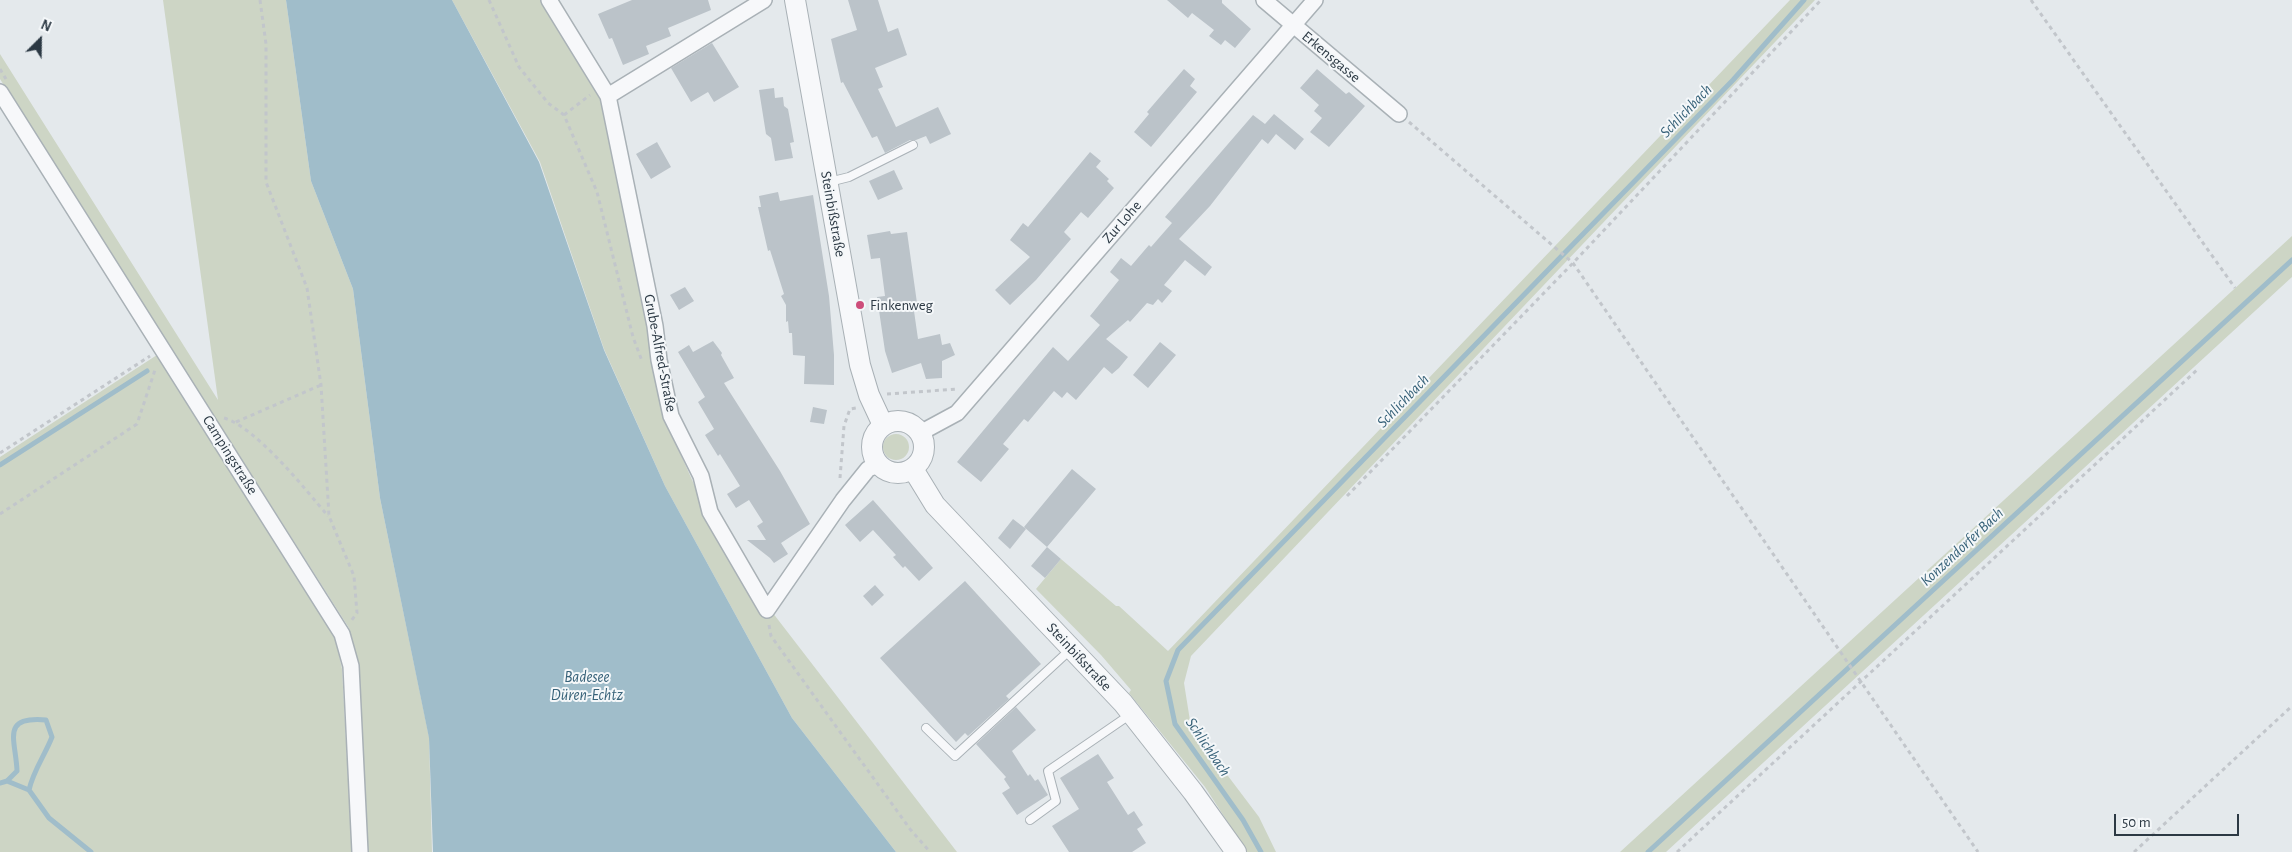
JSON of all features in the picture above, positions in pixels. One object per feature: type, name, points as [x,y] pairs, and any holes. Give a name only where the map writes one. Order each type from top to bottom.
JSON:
[{"type":"street","name":"Grube-Alfred-Straße","points":[[549,0],[605,91],[655,326],[659,360],[671,416],[701,476],[710,512],[767,610]]},
{"type":"street","points":[[605,91],[764,0]]},
{"type":"street","name":"Steinbißstraße","points":[[795,0],[860,365],[871,399],[884,425]]},
{"type":"street","name":"Erkensgasse","points":[[1264,0],[1399,114]]},
{"type":"street","name":"Zur Lohe","points":[[920,433],[957,412],[1315,0]]},
{"type":"street","name":"Campingstraße","points":[[5,88],[163,348],[342,634],[351,666],[360,852]]},
{"type":"street","points":[[893,421],[903,422],[913,426],[920,433],[924,442],[924,452],[920,462],[913,469],[895,474],[878,465],[872,455],[871,444],[875,433],[884,425],[893,421]]},
{"type":"street","points":[[767,610],[852,489],[868,469],[878,465]]},
{"type":"street","name":"Steinbißstraße","points":[[913,469],[935,505],[1131,714],[1193,792],[1236,852]]},
{"type":"lane","points":[[827,182],[850,177],[913,144]]},
{"type":"lane","points":[[926,728],[955,756],[1071,649]]},
{"type":"lane","points":[[1030,820],[1056,801],[1048,771],[1131,714]]},
{"type":"path","points":[[260,0],[266,44],[266,182],[307,288],[322,385],[328,516]]},
{"type":"path","points":[[489,0],[519,67],[548,103],[564,115],[598,192],[633,338],[644,365]]},
{"type":"path","points":[[1347,496],[1573,263],[1821,0]]},
{"type":"path","points":[[2031,0],[2235,288]]},
{"type":"path","points":[[0,69],[5,88]]},
{"type":"path","points":[[564,115],[605,91]]},
{"type":"path","points":[[1399,114],[1573,263],[1978,852]]},
{"type":"path","points":[[0,453],[163,348]]},
{"type":"path","points":[[0,514],[137,424],[163,348]]},
{"type":"path","points":[[1677,852],[2198,369]]},
{"type":"path","points":[[236,422],[322,385]]},
{"type":"path","points":[[852,489],[840,478],[844,426],[850,409],[871,399],[978,388]]},
{"type":"path","points":[[223,418],[236,422],[285,465],[328,516],[354,576],[357,613],[342,634]]},
{"type":"path","points":[[767,610],[771,636],[910,829],[930,852]]},
{"type":"path","points":[[2134,852],[2292,706]]},
{"type":"green space","points":[[163,0],[286,0],[311,181],[353,289],[380,498],[429,737],[432,852],[366,852],[359,665],[349,628],[0,79],[0,54],[218,400]]},
{"type":"green space","points":[[452,0],[541,0],[607,107],[672,435],[722,547],[957,852],[896,852],[792,718],[665,486],[604,349],[540,162]]},
{"type":"green space","points":[[1790,0],[1815,0],[1191,656],[1184,683],[1191,727],[1259,817],[1276,852],[1247,852],[1205,787],[1129,693],[1131,690],[1101,655],[1036,589],[1061,559],[1116,606],[1119,606],[1168,651]]},
{"type":"green space","points":[[2292,236],[2292,277],[1666,852],[1620,852]]},
{"type":"green space","points":[[157,355],[335,636],[342,669],[352,852],[0,852],[0,457]]},
{"type":"green space","points":[[896,434],[905,438],[909,447],[905,456],[896,460],[887,456],[883,447],[887,438]]},
{"type":"water","name":"Badesee Düren-Echtz","points":[[286,0],[452,0],[539,162],[604,350],[665,486],[792,718],[896,852],[433,852],[429,738],[380,498],[353,289],[311,181]]},
{"type":"building","points":[[632,0],[708,0],[711,10],[668,28],[671,36],[646,46],[649,54],[623,65],[612,38],[609,39],[598,14]]},
{"type":"building","points":[[848,0],[878,0],[888,32],[898,28],[907,55],[875,68],[883,87],[878,89],[896,127],[938,107],[951,134],[930,144],[926,136],[910,140],[885,153],[877,136],[872,138],[843,82],[841,83],[831,39],[857,30]]},
{"type":"building","points":[[1167,0],[1222,0],[1222,3],[1251,29],[1235,48],[1225,40],[1221,45],[1209,36],[1214,30],[1192,13],[1188,18]]},
{"type":"building","points":[[712,43],[739,87],[714,102],[708,92],[691,102],[671,68]]},
{"type":"building","points":[[1184,69],[1195,79],[1190,86],[1197,92],[1151,147],[1134,132],[1149,114],[1147,112]]},
{"type":"building","points":[[1317,69],[1346,94],[1349,92],[1365,106],[1329,147],[1310,132],[1322,118],[1314,111],[1319,105],[1300,88]]},
{"type":"building","points":[[774,88],[775,98],[783,97],[784,106],[788,109],[794,142],[790,143],[793,158],[775,161],[771,138],[766,134],[759,90]]},
{"type":"building","points":[[1274,114],[1304,139],[1295,150],[1276,134],[1268,144],[1262,139],[1210,206],[1179,239],[1212,267],[1205,276],[1185,260],[1164,285],[1172,291],[1162,303],[1158,299],[1153,305],[1147,303],[1130,322],[1128,320],[1106,339],[1128,357],[1119,368],[1112,374],[1104,367],[1076,400],[1067,392],[1062,398],[1054,391],[1028,422],[1024,419],[1003,444],[1009,449],[981,482],[957,462],[1053,347],[1068,361],[1100,325],[1090,316],[1119,280],[1110,272],[1121,258],[1131,266],[1149,245],[1151,247],[1172,223],[1165,217],[1253,115],[1265,124]]},
{"type":"building","points":[[657,142],[671,167],[651,179],[636,154]]},
{"type":"building","points":[[1090,152],[1101,161],[1096,167],[1109,179],[1107,181],[1114,188],[1088,218],[1081,212],[1064,232],[1071,239],[1036,280],[1010,305],[995,290],[1030,257],[1010,240],[1023,223],[1028,227]]},
{"type":"building","points":[[894,170],[903,189],[878,200],[869,181]]},
{"type":"building","points":[[778,192],[780,201],[813,195],[829,296],[834,355],[834,385],[804,384],[805,356],[793,355],[792,333],[789,333],[788,321],[786,322],[786,305],[781,296],[784,294],[770,250],[768,251],[758,207],[761,207],[759,196]]},
{"type":"building","points":[[890,231],[891,234],[907,232],[917,303],[913,304],[918,339],[940,334],[942,345],[950,343],[955,355],[942,361],[942,378],[926,379],[921,363],[892,373],[885,351],[877,297],[885,296],[880,258],[871,259],[867,235]]},
{"type":"building","points":[[685,287],[694,301],[679,310],[670,295]]},
{"type":"building","points":[[713,341],[722,353],[721,355],[734,378],[724,383],[780,471],[810,524],[781,543],[788,554],[774,563],[747,540],[766,540],[757,526],[763,522],[749,500],[736,508],[727,494],[740,486],[720,454],[718,456],[705,435],[714,429],[698,402],[705,397],[678,352],[689,345],[693,352]]},
{"type":"building","points":[[1160,342],[1176,355],[1148,388],[1133,375]]},
{"type":"building","points":[[813,407],[827,410],[824,424],[810,422]]},
{"type":"building","points":[[1072,469],[1096,489],[1047,547],[1024,527]]},
{"type":"building","points":[[873,500],[933,568],[919,581],[905,566],[903,568],[893,557],[896,555],[873,530],[860,542],[845,525]]},
{"type":"building","points":[[1013,519],[1026,529],[1010,549],[998,538]]},
{"type":"building","points":[[1047,547],[1061,559],[1045,578],[1031,566]]},
{"type":"building","points":[[965,581],[1041,664],[1006,696],[1009,699],[968,736],[965,733],[956,742],[880,658]]},
{"type":"building","points":[[875,585],[884,595],[872,606],[863,596]]},
{"type":"building","points":[[1016,707],[1036,730],[1012,751],[1028,776],[1030,774],[1035,781],[1038,779],[1048,795],[1017,815],[1002,793],[1010,788],[1004,779],[1006,777],[976,744]]},
{"type":"building","points":[[1098,754],[1114,778],[1107,782],[1128,815],[1134,811],[1143,825],[1137,829],[1146,843],[1132,852],[1069,852],[1052,826],[1079,809],[1060,778]]},
{"type":"waterway","name":"Schlichbach","points":[[1261,852],[1243,820],[1175,724],[1166,681],[1178,650],[1733,80],[1804,0]]},
{"type":"waterway","name":"Konzendorfer Bach","points":[[1648,852],[2292,260]]},
{"type":"waterway","points":[[0,465],[147,371]]},
{"type":"waterway","name":"Schlichbach","points":[[0,783],[7,781],[17,771],[14,740],[16,726],[22,722],[46,720],[52,737],[33,776],[29,790],[49,818],[91,852]]},
{"type":"waterway","name":"Schlichbach","points":[[7,781],[29,790]]},
{"type":"place","name":"Finkenweg","points":[[860,305]]}]
